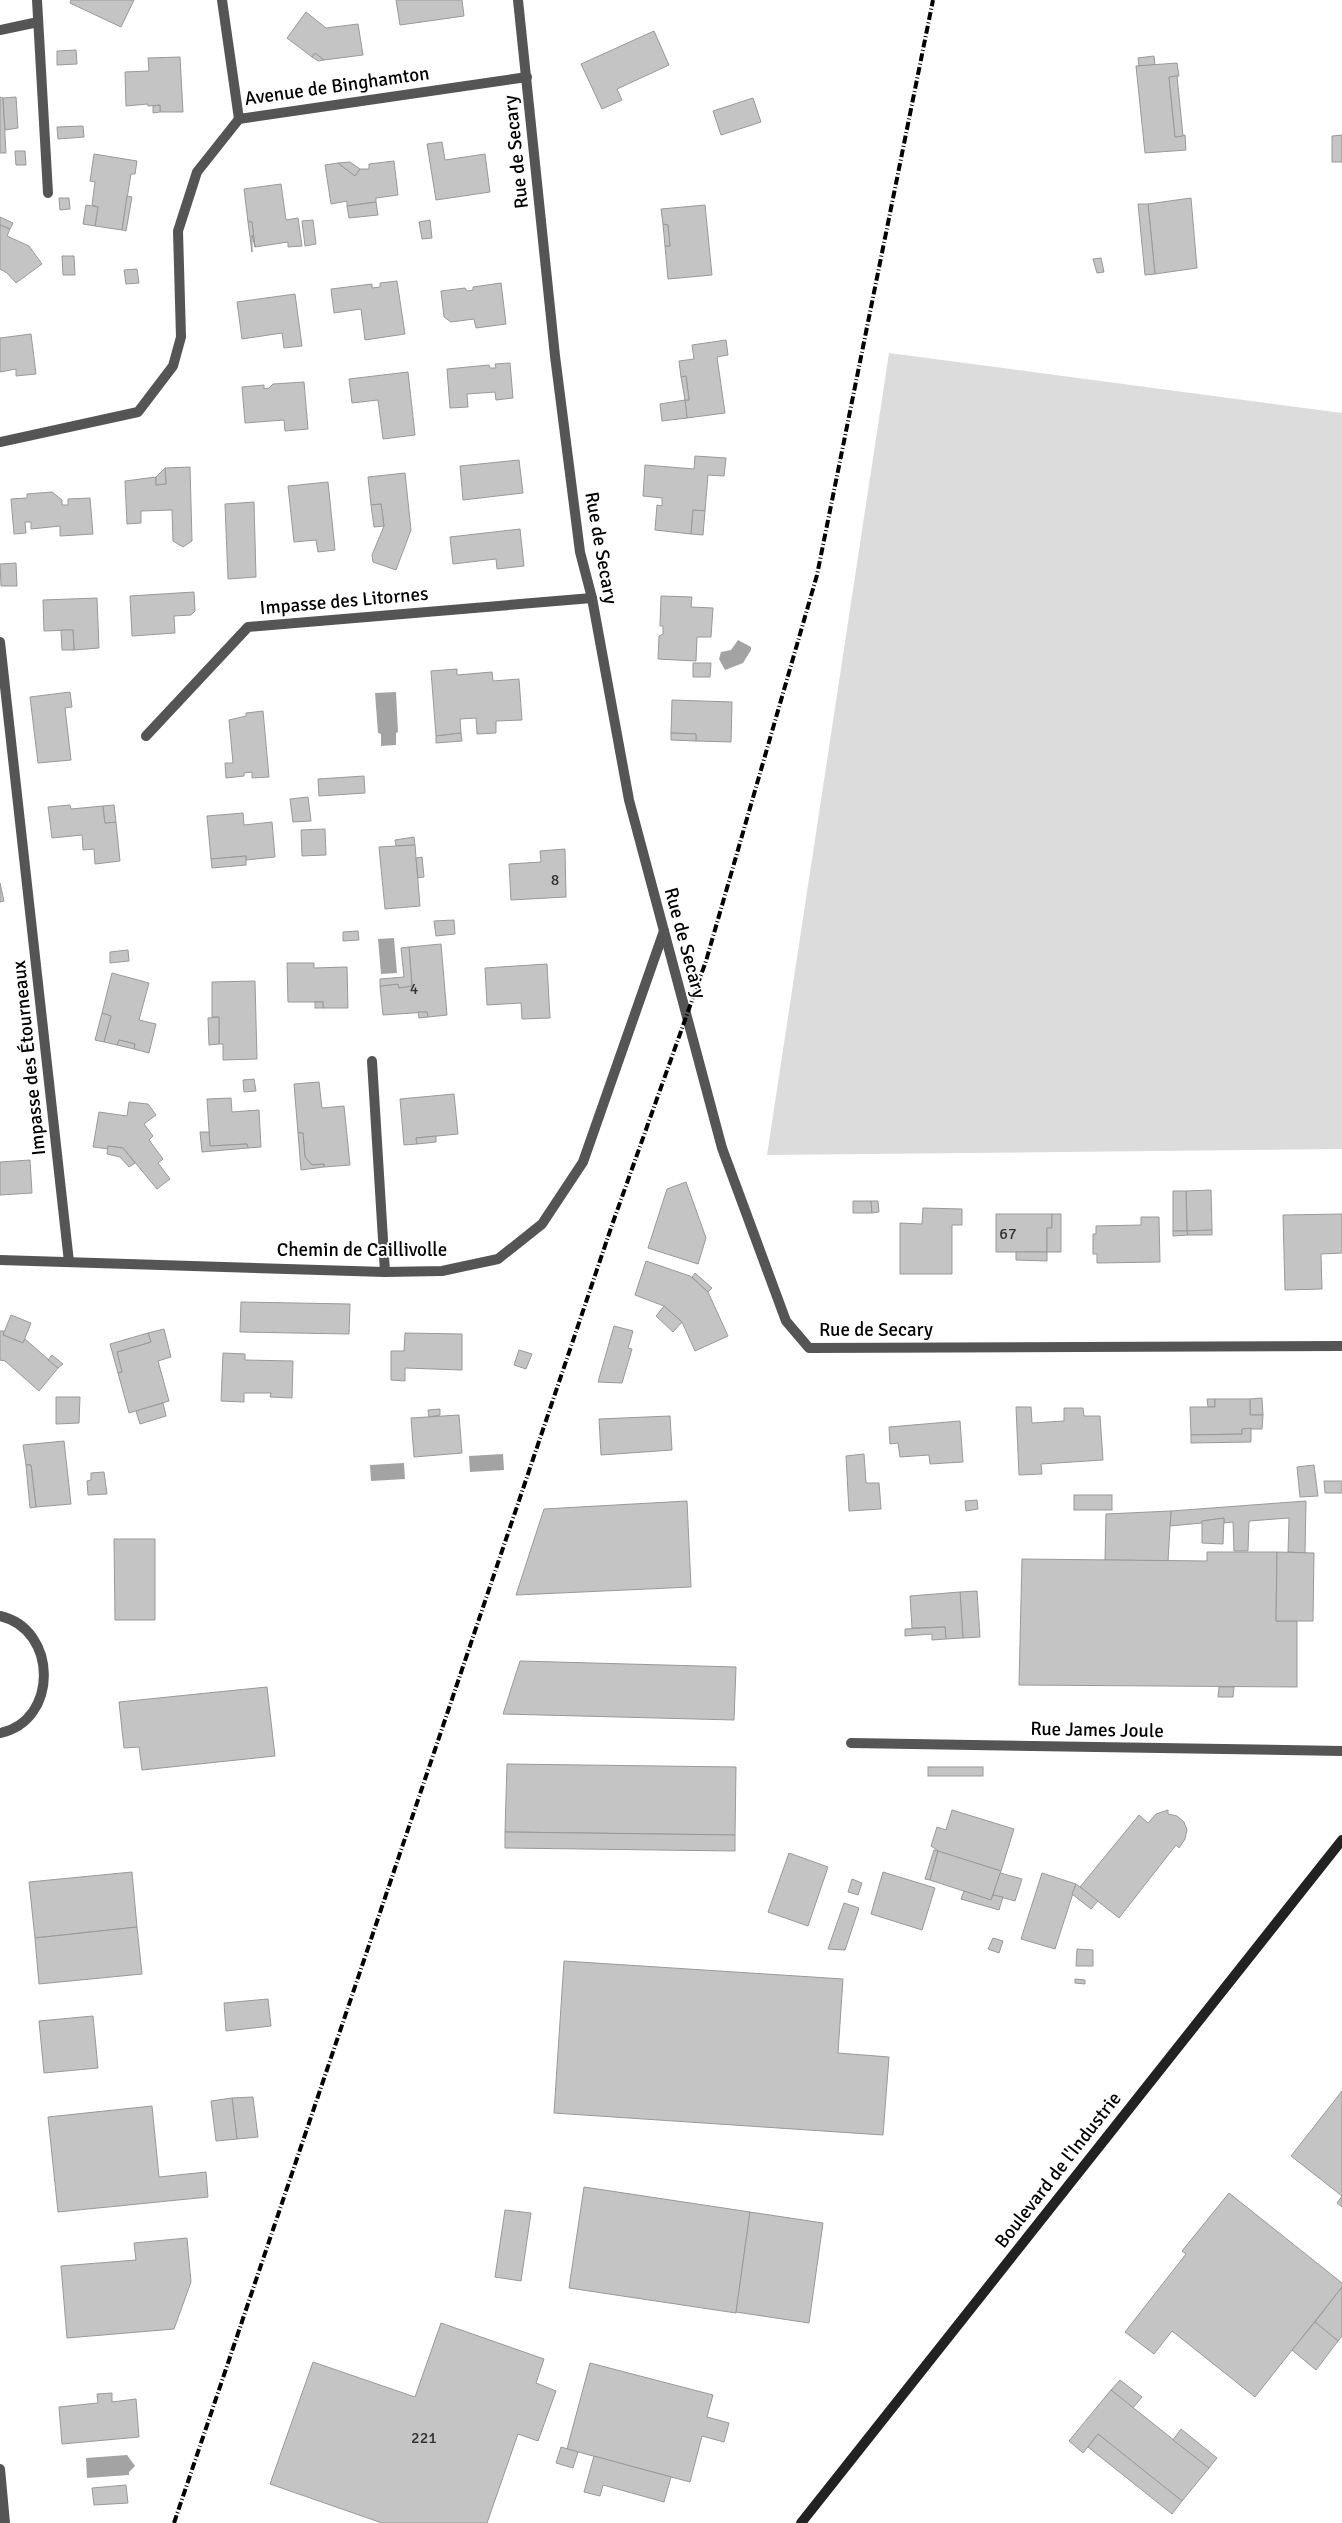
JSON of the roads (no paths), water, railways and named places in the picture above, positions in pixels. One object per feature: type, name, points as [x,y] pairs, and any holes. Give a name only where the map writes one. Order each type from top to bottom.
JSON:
[{"type":"street","points":[[37,0],[48,193]]},
{"type":"street","name":"Avenue de Binghamton","points":[[222,0],[239,118],[527,77]]},
{"type":"street","name":"Rue de Secary","points":[[518,0],[555,356],[580,552],[592,598],[630,800],[722,1148],[786,1321],[809,1348],[1342,1346]]},
{"type":"street","points":[[0,30],[38,22]]},
{"type":"street","points":[[0,442],[138,412],[173,366],[181,336],[178,231],[197,172],[239,118]]},
{"type":"street","name":"Impasse des Litornes","points":[[146,736],[248,627],[592,598]]},
{"type":"street","name":"Impasse des Étourneaux","points":[[0,642],[69,1262]]},
{"type":"street","name":"Chemin de Caillivolle","points":[[0,1260],[385,1272],[442,1271],[498,1259],[542,1224],[583,1162],[664,931]]},
{"type":"street","points":[[372,1061],[385,1272]]},
{"type":"street","points":[[0,1616],[19,1624],[31,1636],[40,1650],[44,1674],[40,1699],[31,1713],[18,1725],[0,1733]]},
{"type":"street","name":"Rue James Joule","points":[[851,1743],[1342,1751]]},
{"type":"street","name":"Boulevard de l'Industrie","points":[[801,2523],[1342,1840]]},
{"type":"street","points":[[0,2469],[5,2523]]},
{"type":"railway","points":[[174,2523],[612,1225],[706,961],[817,575],[933,0]]}]
